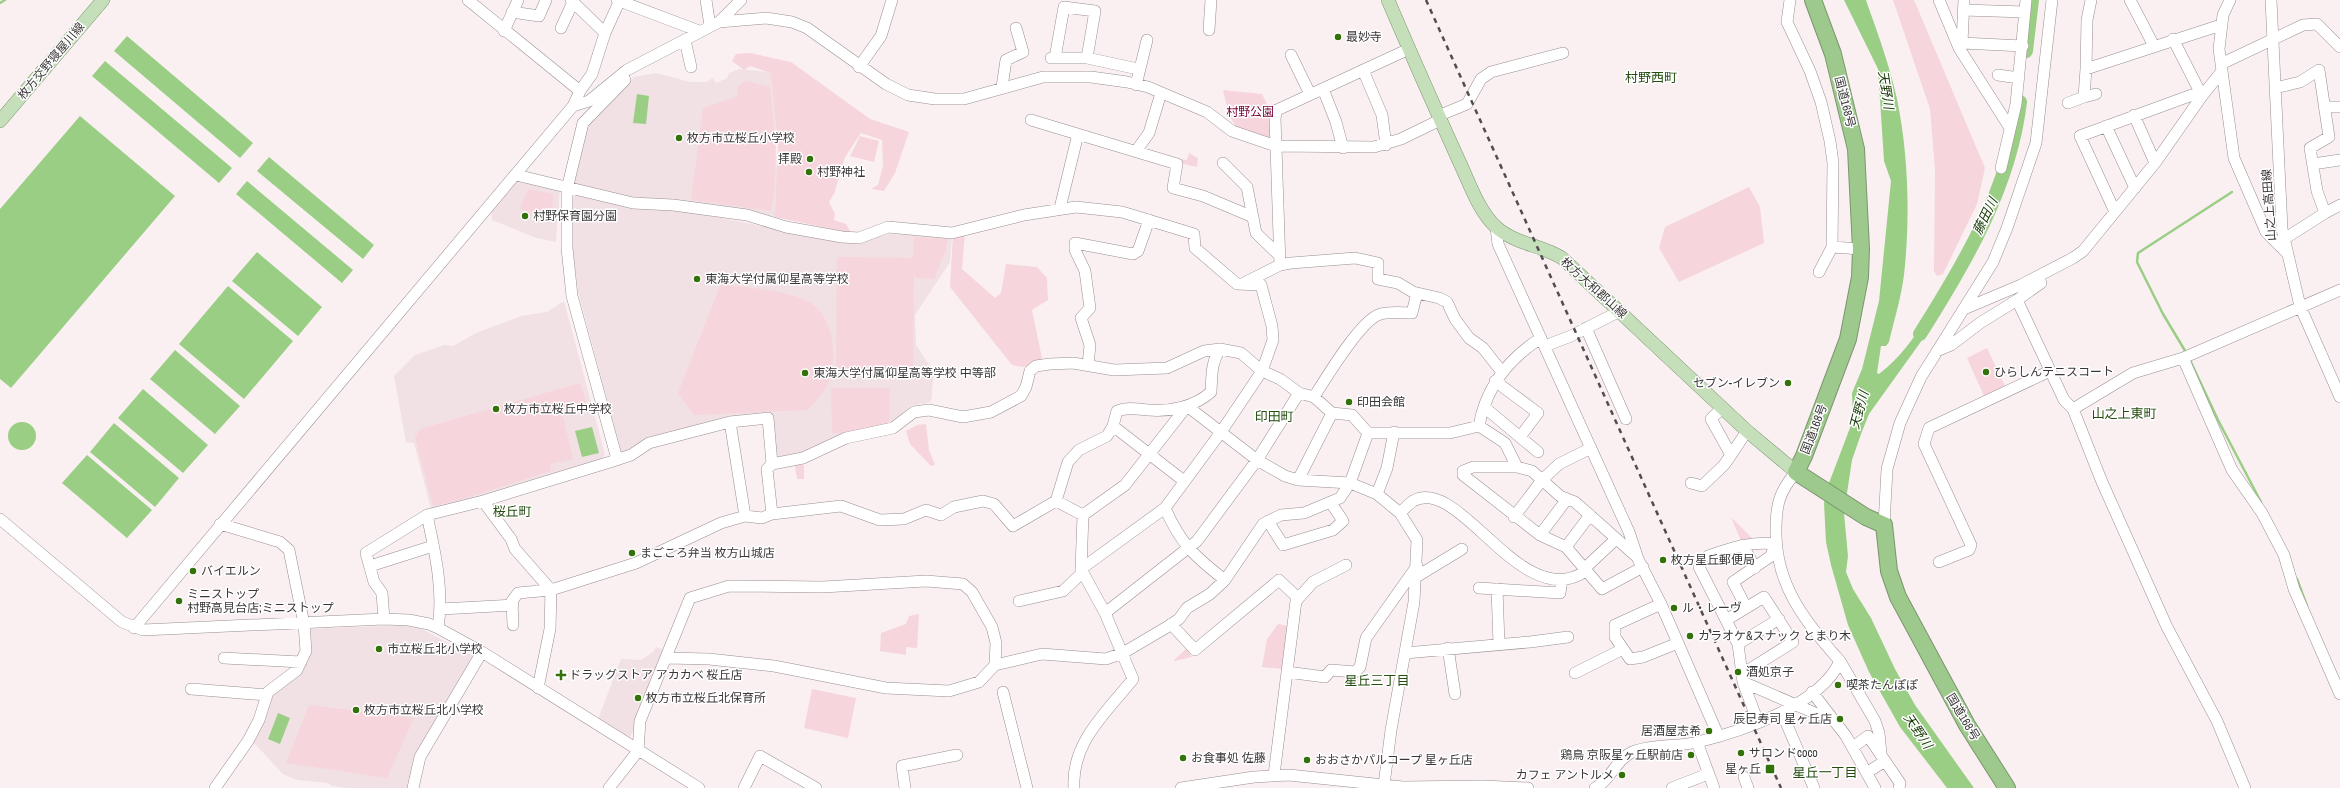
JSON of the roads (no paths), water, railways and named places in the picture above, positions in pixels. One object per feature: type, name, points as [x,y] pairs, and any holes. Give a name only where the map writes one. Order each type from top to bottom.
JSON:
[{"type":"highway","name":"国道168号","points":[[1796,472],[1804,456],[1848,339],[1860,277],[1860,190],[1856,149],[1833,54],[1813,0]]},
{"type":"highway","points":[[1796,472],[1866,517],[1884,525]]},
{"type":"highway","name":"国道168号","points":[[1884,525],[1889,571],[1898,597],[1959,712],[2007,788]]},
{"type":"main road","name":"枚方交野寝屋川線","points":[[0,121],[103,0]]},
{"type":"main road","name":"枚方大和郡山線","points":[[1388,0],[1439,118],[1486,214],[1496,227],[1515,239],[1553,253],[1562,258],[1747,431],[1796,472]]},
{"type":"street","points":[[468,0],[504,31],[580,91]]},
{"type":"street","points":[[504,31],[518,0]]},
{"type":"street","points":[[512,12],[539,16],[546,0]]},
{"type":"street","points":[[134,628],[220,524],[317,412],[516,176],[573,106],[580,91],[592,74],[605,33],[619,0],[699,31]]},
{"type":"street","points":[[706,0],[714,24]]},
{"type":"street","points":[[573,106],[589,101],[627,70],[714,24],[741,0]]},
{"type":"street","points":[[860,67],[881,36],[892,0]]},
{"type":"street","points":[[1209,30],[1211,0]]},
{"type":"street","points":[[1790,0],[1787,22],[1810,70],[1821,102],[1830,141],[1833,163],[1832,247],[1819,272]]},
{"type":"street","points":[[1939,0],[1960,46],[2010,128]]},
{"type":"street","points":[[2001,168],[2019,78],[2026,0]]},
{"type":"street","points":[[1884,525],[1884,499],[1892,448],[1910,398],[1920,377],[1993,262],[2007,228],[2036,143],[2052,0]]},
{"type":"street","points":[[2084,97],[2087,20],[2091,0]]},
{"type":"street","points":[[2130,0],[2154,46]]},
{"type":"street","points":[[2230,0],[2221,25],[2219,49],[2234,158],[2266,232],[2287,254]]},
{"type":"street","name":"山之上高田線","points":[[2271,0],[2272,42],[2284,239],[2300,306],[2340,397]]},
{"type":"street","points":[[561,28],[572,1],[605,33]]},
{"type":"street","points":[[1960,46],[1964,5],[2025,12]]},
{"type":"street","points":[[1087,58],[1095,11],[1064,7],[1053,58],[1087,58],[1138,69]]},
{"type":"street","points":[[714,24],[766,18],[792,22],[822,37],[860,67],[908,95],[935,100],[964,99],[1002,87],[1043,77],[1091,77],[1136,84],[1161,92],[1207,112],[1232,131],[1276,146],[1343,148],[1386,145],[1467,104],[1482,79],[1491,72],[1563,53]]},
{"type":"street","points":[[1963,310],[1993,298],[2074,258],[2083,251],[2155,163],[2222,68],[2303,26],[2316,24],[2340,47]]},
{"type":"street","points":[[2086,69],[2173,39],[2221,25]]},
{"type":"street","points":[[1002,87],[1006,60],[1023,52],[1016,28]]},
{"type":"street","points":[[2173,39],[2202,96]]},
{"type":"street","points":[[685,40],[691,67]]},
{"type":"street","points":[[1136,84],[1138,69],[1147,40]]},
{"type":"street","points":[[1960,46],[2023,46]]},
{"type":"street","points":[[1280,261],[1275,118],[1278,110],[1409,49]]},
{"type":"street","points":[[1291,55],[1310,94]]},
{"type":"street","points":[[617,460],[572,296],[567,248],[567,189],[583,123],[624,81],[636,65]]},
{"type":"street","points":[[1363,70],[1382,115],[1386,145]]},
{"type":"street","points":[[2275,88],[2300,82],[2319,70],[2329,137],[2310,148],[2317,191],[2325,213]]},
{"type":"street","points":[[1998,75],[2019,78]]},
{"type":"street","points":[[1323,89],[1336,122],[1343,148]]},
{"type":"street","points":[[1136,151],[1149,133],[1161,92]]},
{"type":"street","points":[[2068,103],[2096,94]]},
{"type":"street","points":[[2115,212],[2080,136],[2134,115],[2192,96],[2202,96]]},
{"type":"street","points":[[2324,107],[2340,107]]},
{"type":"street","points":[[2134,115],[2155,163]]},
{"type":"street","points":[[1031,120],[1177,164],[1173,188],[1203,196],[1253,217]]},
{"type":"street","points":[[2106,126],[2135,188]]},
{"type":"street","points":[[1060,208],[1078,134]]},
{"type":"street","points":[[2312,164],[2340,160]]},
{"type":"street","points":[[1223,163],[1247,187],[1256,233],[1280,261]]},
{"type":"street","points":[[516,176],[633,203],[673,205],[747,215],[786,227],[842,237],[860,238],[888,227],[952,233],[1024,215],[1060,208],[1101,209],[1149,220],[1194,234],[1195,248],[1224,274],[1240,285],[1261,285],[1272,326],[1273,340],[1262,371],[1221,432],[1165,508],[1082,570],[1062,590],[1019,601]]},
{"type":"street","points":[[2284,239],[2340,205]]},
{"type":"street","points":[[1088,365],[1090,345],[1080,318],[1090,308],[1085,271],[1075,250],[1075,243],[1133,254],[1138,250],[1149,220]]},
{"type":"street","points":[[1496,227],[1498,244],[1629,532],[1641,563],[1661,604],[1718,735]]},
{"type":"street","points":[[1832,247],[1861,248]]},
{"type":"street","points":[[1240,285],[1280,261],[1291,262],[1360,258],[1378,263],[1378,279],[1398,283],[1417,293],[1439,298],[1447,302],[1469,338],[1483,348],[1502,372]]},
{"type":"street","points":[[1937,351],[1951,345],[1980,323],[2072,263],[2074,258]]},
{"type":"street","points":[[1975,290],[1978,296],[1993,298]]},
{"type":"street","points":[[2073,409],[2133,374],[2183,358],[2300,306],[2340,290]]},
{"type":"street","points":[[1314,397],[1343,352],[1370,321],[1378,315],[1389,313],[1412,313],[1417,293]]},
{"type":"street","points":[[2017,300],[2064,400],[2073,409],[2105,487],[2167,627],[2217,722],[2245,788]]},
{"type":"street","points":[[1479,426],[1484,406],[1495,380],[1524,349],[1586,328],[1620,311]]},
{"type":"street","points":[[1586,328],[1626,419]]},
{"type":"street","points":[[513,625],[512,601],[518,593],[551,590],[636,563],[720,523],[745,516],[762,518],[772,514],[841,506],[880,520],[897,520],[904,519],[926,510],[941,514],[954,507],[983,501],[994,504],[1013,526],[1056,501],[1068,462],[1079,450],[1107,436],[1113,426],[1117,411],[1125,408],[1162,411],[1187,406],[1205,398],[1211,392],[1214,358],[1220,349]]},
{"type":"street","points":[[772,514],[767,469],[772,464],[803,458],[846,438],[893,428],[914,412],[929,410],[963,417],[991,412],[1022,396],[1030,371],[1036,366],[1073,363],[1114,370],[1167,368],[1204,351],[1220,349],[1241,353],[1262,371],[1280,379],[1299,393],[1314,397],[1332,413],[1352,415],[1368,433]]},
{"type":"street","points":[[2183,358],[2232,470],[2262,513],[2284,555],[2294,589],[2340,694]]},
{"type":"street","points":[[1939,562],[1969,550],[1971,545],[1924,444],[1929,428],[2050,371]]},
{"type":"street","points":[[1495,380],[1538,413],[1520,437]]},
{"type":"street","points":[[1105,613],[1188,549],[1257,460],[1299,393]]},
{"type":"street","points":[[1187,406],[1257,460],[1284,476],[1298,480],[1350,483],[1378,494],[1400,513],[1417,540],[1417,571],[1405,653],[1391,730],[1384,785]]},
{"type":"street","points":[[1083,515],[1125,485],[1187,406]]},
{"type":"street","points":[[1484,406],[1538,452]]},
{"type":"street","points":[[1722,408],[1711,419],[1731,455]]},
{"type":"street","points":[[1298,480],[1332,413]]},
{"type":"street","points":[[384,619],[382,593],[374,582],[366,553],[427,515],[483,501],[617,460],[631,455],[649,443],[730,422],[768,418],[772,464]]},
{"type":"street","points":[[730,422],[745,516]]},
{"type":"street","points":[[1113,426],[1184,481]]},
{"type":"street","points":[[1368,433],[1450,433],[1479,426],[1504,443],[1516,467]]},
{"type":"street","points":[[1691,483],[1702,486],[1724,465],[1747,431]]},
{"type":"street","points":[[1378,494],[1387,468],[1394,432]]},
{"type":"street","points":[[667,658],[770,665],[886,688],[949,691],[979,682],[995,665],[1042,654],[1106,659],[1123,653],[1171,624],[1187,608],[1210,594],[1225,580],[1263,524],[1281,515],[1304,513],[1340,498],[1350,483],[1368,433]]},
{"type":"street","points":[[1514,517],[1542,480],[1559,464],[1591,448]]},
{"type":"street","points":[[1473,466],[1516,467],[1532,471],[1560,496],[1575,502],[1641,563],[1602,589],[1566,547],[1540,535],[1514,517],[1463,475],[1463,471],[1473,466]]},
{"type":"street","points":[[1796,472],[1784,486],[1776,510],[1775,544],[1782,577],[1797,607],[1819,637],[1840,660],[1875,721],[1883,758]]},
{"type":"street","points":[[1400,513],[1414,500],[1433,498],[1455,508],[1510,558],[1538,574],[1562,580],[1575,578],[1616,539]]},
{"type":"street","points":[[1540,535],[1567,499]]},
{"type":"street","points":[[483,501],[511,539],[514,549],[551,590],[550,629],[538,688]]},
{"type":"street","points":[[1056,501],[1083,515]]},
{"type":"street","points":[[1268,521],[1283,545],[1333,530],[1343,521],[1331,502]]},
{"type":"street","points":[[1165,508],[1172,524],[1188,549],[1225,580]]},
{"type":"street","points":[[427,515],[433,546],[441,609],[438,628]]},
{"type":"street","points":[[1074,788],[1073,776],[1084,740],[1133,679],[1105,613],[1082,570],[1083,515]]},
{"type":"street","points":[[1566,547],[1590,515]]},
{"type":"street","points":[[0,519],[122,622],[134,628],[143,630],[304,624],[384,619],[409,620],[429,624],[482,652],[699,788]]},
{"type":"street","points":[[215,788],[248,741],[268,692],[297,670],[306,651],[304,624],[289,550],[280,542],[220,524]]},
{"type":"street","points":[[1708,556],[1743,545],[1760,542],[1775,544]]},
{"type":"street","points":[[1746,607],[1733,582],[1771,556],[1775,544]]},
{"type":"street","points":[[1743,545],[1755,568]]},
{"type":"street","points":[[370,566],[433,546]]},
{"type":"street","points":[[1287,672],[1325,677],[1331,670],[1355,672],[1360,667],[1366,638],[1417,571],[1462,550]]},
{"type":"street","points":[[1274,775],[1298,598],[1313,582],[1346,565]]},
{"type":"street","points":[[1699,566],[1738,644],[1743,678],[1758,722]]},
{"type":"street","points":[[1171,624],[1195,650],[1279,580],[1298,598]]},
{"type":"street","points":[[1479,588],[1560,593],[1562,580]]},
{"type":"street","points":[[609,788],[638,751],[640,721],[667,658],[690,598],[699,594],[729,586],[823,586],[926,581],[963,584],[972,592],[992,627],[996,642],[995,665]]},
{"type":"street","points":[[1497,589],[1499,644]]},
{"type":"street","points":[[1726,620],[1764,596],[1793,642],[1743,678]]},
{"type":"street","points":[[1661,604],[1615,625],[1616,637],[1630,659],[1643,657],[1678,643]]},
{"type":"street","points":[[441,609],[513,605]]},
{"type":"street","points":[[1738,644],[1778,620]]},
{"type":"street","points":[[1405,653],[1448,648],[1530,642],[1568,637]]},
{"type":"street","points":[[1448,648],[1455,694]]},
{"type":"street","points":[[1575,673],[1623,649]]},
{"type":"street","points":[[413,788],[420,757],[482,652]]},
{"type":"street","points":[[224,658],[301,662]]},
{"type":"street","points":[[1595,788],[1601,785],[1623,758],[1634,751],[1697,742],[1782,713],[1796,705],[1827,680],[1836,669],[1840,660]]},
{"type":"street","points":[[1743,678],[1816,714],[1830,717]]},
{"type":"street","points":[[191,689],[267,695]]},
{"type":"street","points":[[1003,692],[1027,788]]},
{"type":"street","points":[[1812,692],[1853,747],[1868,772],[1875,788]]},
{"type":"street","points":[[1782,713],[1814,788]]},
{"type":"street","points":[[1853,747],[1868,736],[1900,783],[1899,788]]},
{"type":"street","points":[[1697,742],[1714,788]]},
{"type":"street","points":[[905,788],[902,766],[957,755]]},
{"type":"street","points":[[744,788],[760,756],[816,788]]},
{"type":"street","points":[[1868,772],[1883,758]]},
{"type":"street","points":[[1672,788],[1708,774]]},
{"type":"street","points":[[1181,788],[1254,782],[1274,775],[1402,787],[1483,786],[1528,788]]},
{"type":"street","points":[[1744,777],[1748,788]]},
{"type":"water","name":"天野川","points":[[1844,0],[1866,0],[1884,52],[1897,99],[1906,161],[1908,203],[1907,245],[1904,275],[1901,294],[1889,342],[1886,346],[1881,346],[1877,373],[1879,374],[1887,368],[1900,354],[1912,340],[1928,316],[1935,322],[1869,414],[1861,434],[1852,460],[1844,513],[1848,556],[1846,572],[1853,589],[1871,618],[1895,669],[1915,705],[1974,788],[1947,788],[1900,727],[1869,672],[1848,625],[1826,542],[1824,503],[1829,483],[1853,420],[1852,393],[1862,369],[1879,301],[1891,181],[1884,161],[1878,69]]},
{"type":"water","points":[[127,36],[253,143],[240,158],[114,51]]},
{"type":"water","points":[[105,61],[232,168],[219,183],[92,76]]},
{"type":"water","points":[[637,94],[649,96],[646,124],[633,123]]},
{"type":"water","points":[[80,116],[175,196],[11,388],[0,379],[0,209]]},
{"type":"water","points":[[269,157],[374,245],[363,259],[257,171]]},
{"type":"water","points":[[247,181],[353,270],[342,283],[236,194]]},
{"type":"water","points":[[257,252],[322,307],[298,336],[232,281]]},
{"type":"water","points":[[228,286],[293,341],[244,399],[179,344]]},
{"type":"water","points":[[175,350],[240,406],[215,434],[150,379]]},
{"type":"water","points":[[143,389],[208,445],[183,473],[118,418]]},
{"type":"water","points":[[22,422],[32,426],[36,436],[32,446],[22,450],[12,446],[8,436],[12,426]]},
{"type":"water","points":[[114,423],[179,478],[155,507],[90,452]]},
{"type":"water","points":[[592,427],[599,453],[582,457],[575,431]]},
{"type":"water","points":[[87,455],[152,510],[127,538],[62,483]]},
{"type":"water","points":[[278,713],[290,718],[280,744],[268,739]]},
{"type":"waterway","points":[[0,3],[5,0]]},
{"type":"waterway","name":"藤田川","points":[[2026,51],[2032,0]]},
{"type":"waterway","name":"藤田川","points":[[1920,334],[1969,252],[1996,194],[2015,133],[2020,102]]},
{"type":"waterway","points":[[2187,354],[2163,314],[2137,262],[2138,253],[2232,192]]},
{"type":"waterway","points":[[2189,358],[2218,420],[2261,502]]},
{"type":"waterway","points":[[2297,579],[2307,606]]},
{"type":"railway","points":[[1426,0],[1781,788]]},
{"type":"place","name":"最妙寺","points":[[1338,37]]},
{"type":"place","name":"枚方市立桜丘小学校","points":[[679,138]]},
{"type":"place","name":"拝殿","points":[[810,159]]},
{"type":"place","name":"村野神社","points":[[809,172]]},
{"type":"place","name":"村野保育園分園","points":[[525,216]]},
{"type":"place","name":"東海大学付属仰星高等学校","points":[[697,279]]},
{"type":"place","name":"ひらしんテニスコート","points":[[1986,372]]},
{"type":"place","name":"東海大学付属仰星高等学校 中等部","points":[[805,373]]},
{"type":"place","name":"セブン-イレブン","points":[[1788,383]]},
{"type":"place","name":"印田会館","points":[[1349,402]]},
{"type":"place","name":"枚方市立桜丘中学校","points":[[496,409]]},
{"type":"place","name":"まごころ弁当 枚方山城店","points":[[632,553]]},
{"type":"place","name":"枚方星丘郵便局","points":[[1663,560]]},
{"type":"place","name":"バイエルン","points":[[193,571]]},
{"type":"place","name":"ミニストップ 村野高見台店;ミニストップ","points":[[179,601]]},
{"type":"place","name":"ル・レーヴ","points":[[1674,608]]},
{"type":"place","name":"カラオケ&スナック とまり木","points":[[1690,636]]},
{"type":"place","name":"市立桜丘北小学校","points":[[379,649]]},
{"type":"place","name":"酒処京子","points":[[1738,672]]},
{"type":"place","name":"ドラッグストア アカカベ 桜丘店","points":[[561,675]]},
{"type":"place","name":"喫茶たんぽぽ","points":[[1838,685]]},
{"type":"place","name":"枚方市立桜丘北保育所","points":[[638,698]]},
{"type":"place","name":"枚方市立桜丘北小学校","points":[[356,710]]},
{"type":"place","name":"辰巳寿司 星ヶ丘店","points":[[1840,719]]},
{"type":"place","name":"居酒屋志希","points":[[1709,731]]},
{"type":"place","name":"サロンドcoco","points":[[1741,753]]},
{"type":"place","name":"鶏鳥 京阪星ヶ丘駅前店","points":[[1691,755]]},
{"type":"place","name":"お食事処 佐藤","points":[[1183,758]]},
{"type":"place","name":"おおさかパルコープ 星ヶ丘店","points":[[1307,760]]},
{"type":"place","name":"星ヶ丘","points":[[1770,769]]},
{"type":"place","name":"カフェ アントルメ","points":[[1622,775]]},
{"type":"district","name":"村野西町","points":[[1651,77]]},
{"type":"district","name":"山之上東町","points":[[2124,413]]},
{"type":"district","name":"印田町","points":[[1274,416]]},
{"type":"district","name":"桜丘町","points":[[512,511]]},
{"type":"district","name":"星丘三丁目","points":[[1377,680]]},
{"type":"district","name":"星丘一丁目","points":[[1825,772]]},
{"type":"park label","name":"村野公園","points":[[1250,112]]}]
